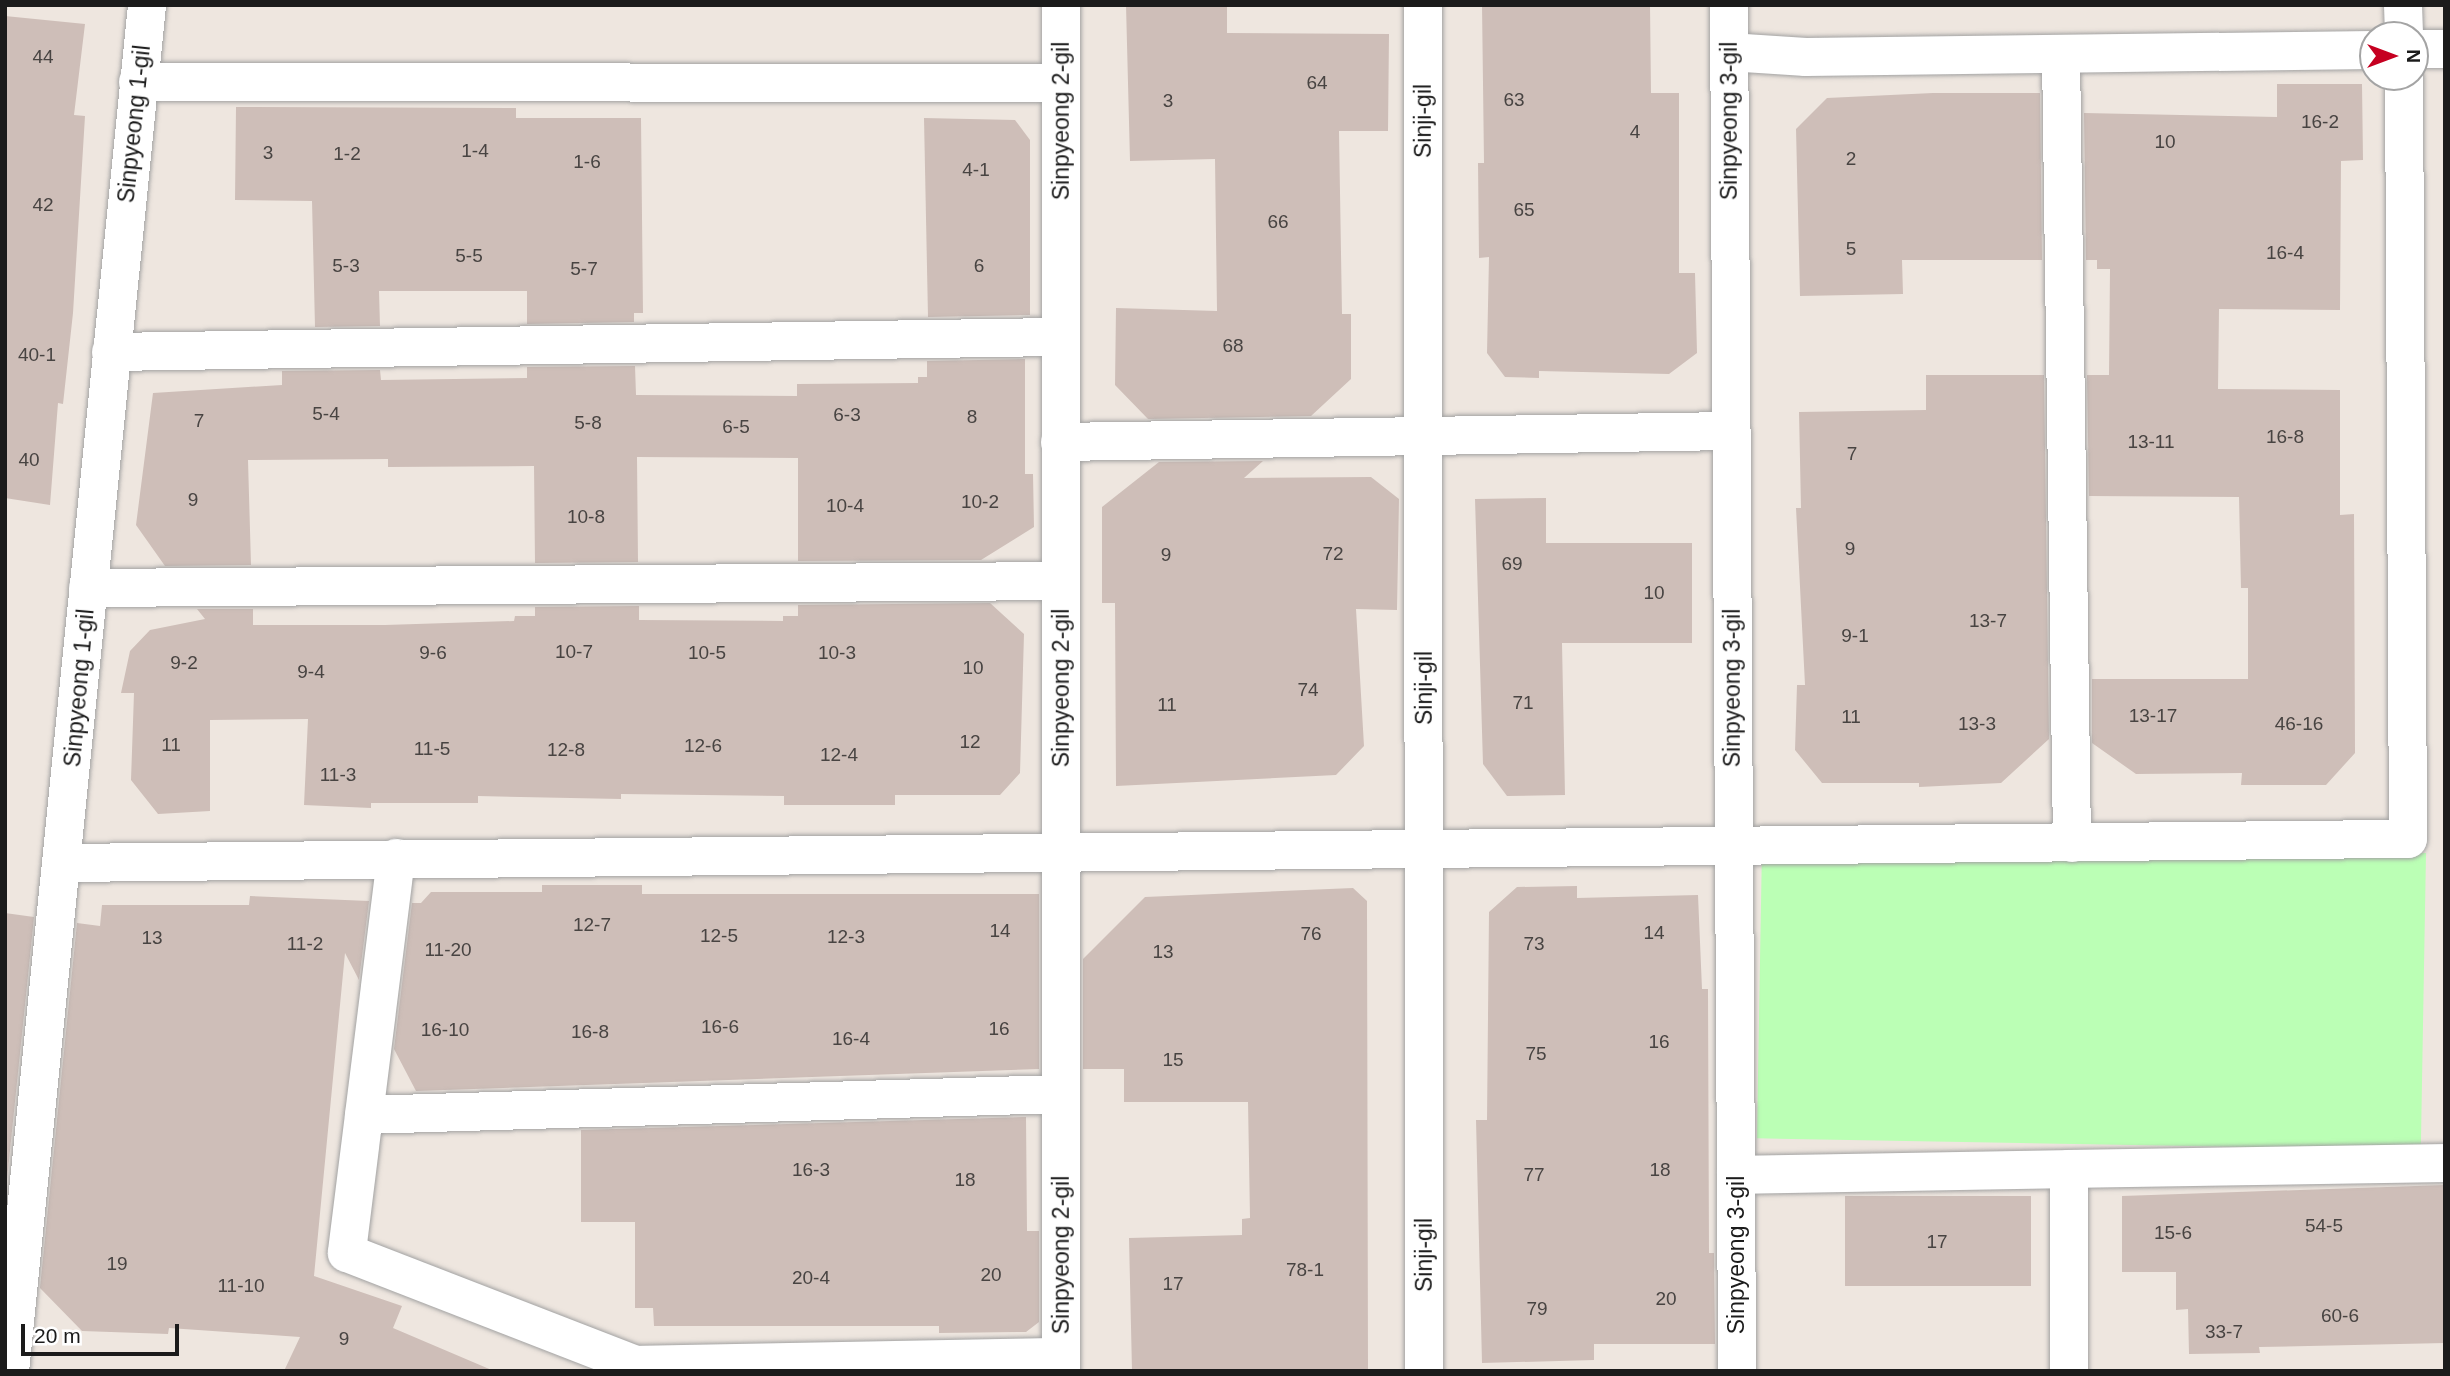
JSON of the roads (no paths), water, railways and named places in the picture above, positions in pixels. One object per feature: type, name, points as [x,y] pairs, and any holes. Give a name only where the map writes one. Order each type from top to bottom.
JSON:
[{"type":"lane","name":"Sinpyeong 1-gil","points":[[10,1371],[147,5]]},
{"type":"lane","name":"Sinpyeong 2-gil","points":[[1061,5],[1061,1364]]},
{"type":"lane","name":"Sinji-gil","points":[[1423,5],[1424,1371]]},
{"type":"lane","name":"Sinpyeong 3-gil","points":[[1729,5],[1737,1371]]},
{"type":"lane","points":[[1729,52],[1806,57],[2359,50]]},
{"type":"lane","points":[[2061,54],[2072,843]]},
{"type":"lane","points":[[138,82],[1060,83]]},
{"type":"lane","points":[[62,863],[2408,839],[2404,91]]},
{"type":"lane","points":[[111,352],[1060,337]]},
{"type":"lane","points":[[1060,442],[1731,431]]},
{"type":"lane","points":[[88,588],[1060,582]]},
{"type":"lane","points":[[396,858],[347,1254],[636,1368],[1061,1364]]},
{"type":"lane","points":[[364,1115],[1061,1094]]},
{"type":"lane","points":[[1736,1175],[2445,1163]]},
{"type":"lane","points":[[2068,1371],[2069,1169]]}]
